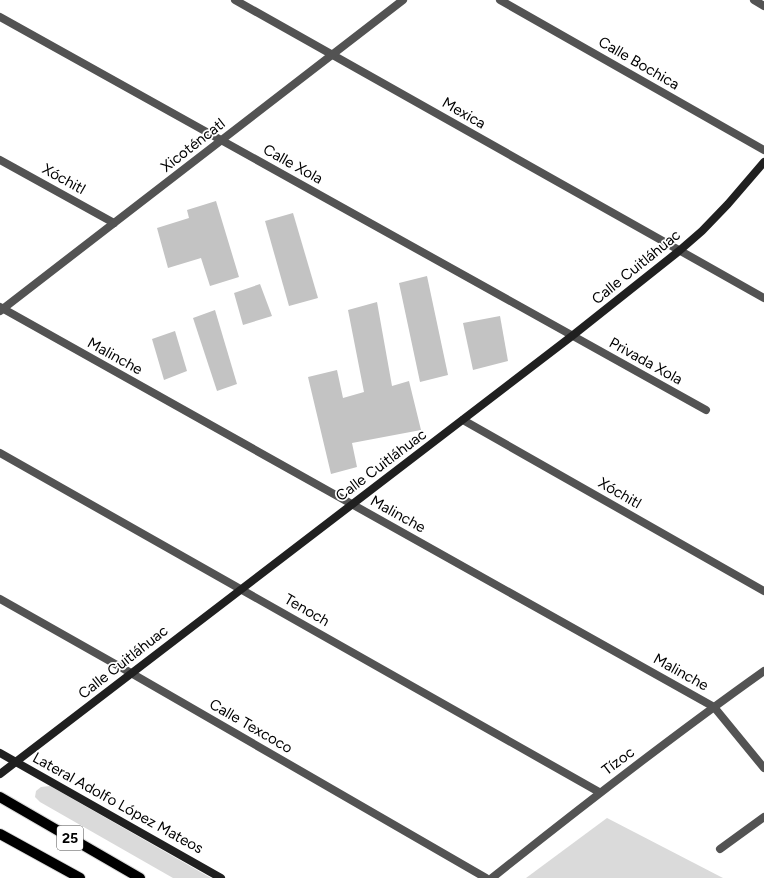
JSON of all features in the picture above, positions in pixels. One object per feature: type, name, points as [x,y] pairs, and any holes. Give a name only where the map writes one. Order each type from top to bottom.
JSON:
[{"type":"main road","name":"25","points":[[0,797],[140,878]]},
{"type":"main road","name":"25","points":[[0,834],[80,878]]},
{"type":"street","name":"Mexica","points":[[236,0],[764,298]]},
{"type":"street","name":"Xicoténcatl","points":[[1,309],[403,0]]},
{"type":"street","name":"Calle Bochica","points":[[500,0],[764,150]]},
{"type":"street","points":[[754,0],[764,6]]},
{"type":"street","name":"Calle Xola","points":[[0,17],[572,336]]},
{"type":"street","name":"Xóchitl","points":[[0,160],[114,223]]},
{"type":"street","name":"Calle Cuitláhuac","points":[[0,774],[463,420],[679,251],[718,215],[764,162]]},
{"type":"street","name":"Malinche","points":[[1,309],[714,707],[764,768]]},
{"type":"street","name":"Privada Xola","points":[[572,336],[706,410]]},
{"type":"street","name":"Xóchitl","points":[[463,420],[764,591]]},
{"type":"street","name":"Tenoch","points":[[0,453],[599,792]]},
{"type":"street","name":"Calle Texcoco","points":[[0,599],[486,878]]},
{"type":"street","name":"Tízoc","points":[[492,878],[599,792],[764,671]]},
{"type":"street","name":"Lateral Adolfo López Mateos","points":[[0,754],[221,878]]},
{"type":"street","points":[[720,849],[764,816]]},
{"type":"shaded area","points":[[50,786],[211,878],[173,878],[40,802],[35,797],[36,791],[41,787]]},
{"type":"shaded area","points":[[607,818],[723,878],[526,878]]},
{"type":"building","points":[[216,201],[239,277],[210,286],[201,258],[168,268],[157,228],[189,218],[187,210]]},
{"type":"building","points":[[293,213],[318,298],[289,306],[265,221]]},
{"type":"building","points":[[427,276],[448,375],[420,382],[399,283]]},
{"type":"building","points":[[260,284],[272,316],[243,325],[234,293]]},
{"type":"building","points":[[377,302],[392,386],[409,381],[421,430],[352,443],[357,467],[331,474],[308,377],[337,370],[343,398],[364,392],[348,310]]},
{"type":"building","points":[[215,310],[237,384],[217,391],[193,318]]},
{"type":"building","points":[[500,316],[508,361],[473,370],[463,323]]},
{"type":"building","points":[[175,331],[187,371],[164,380],[152,339]]}]
